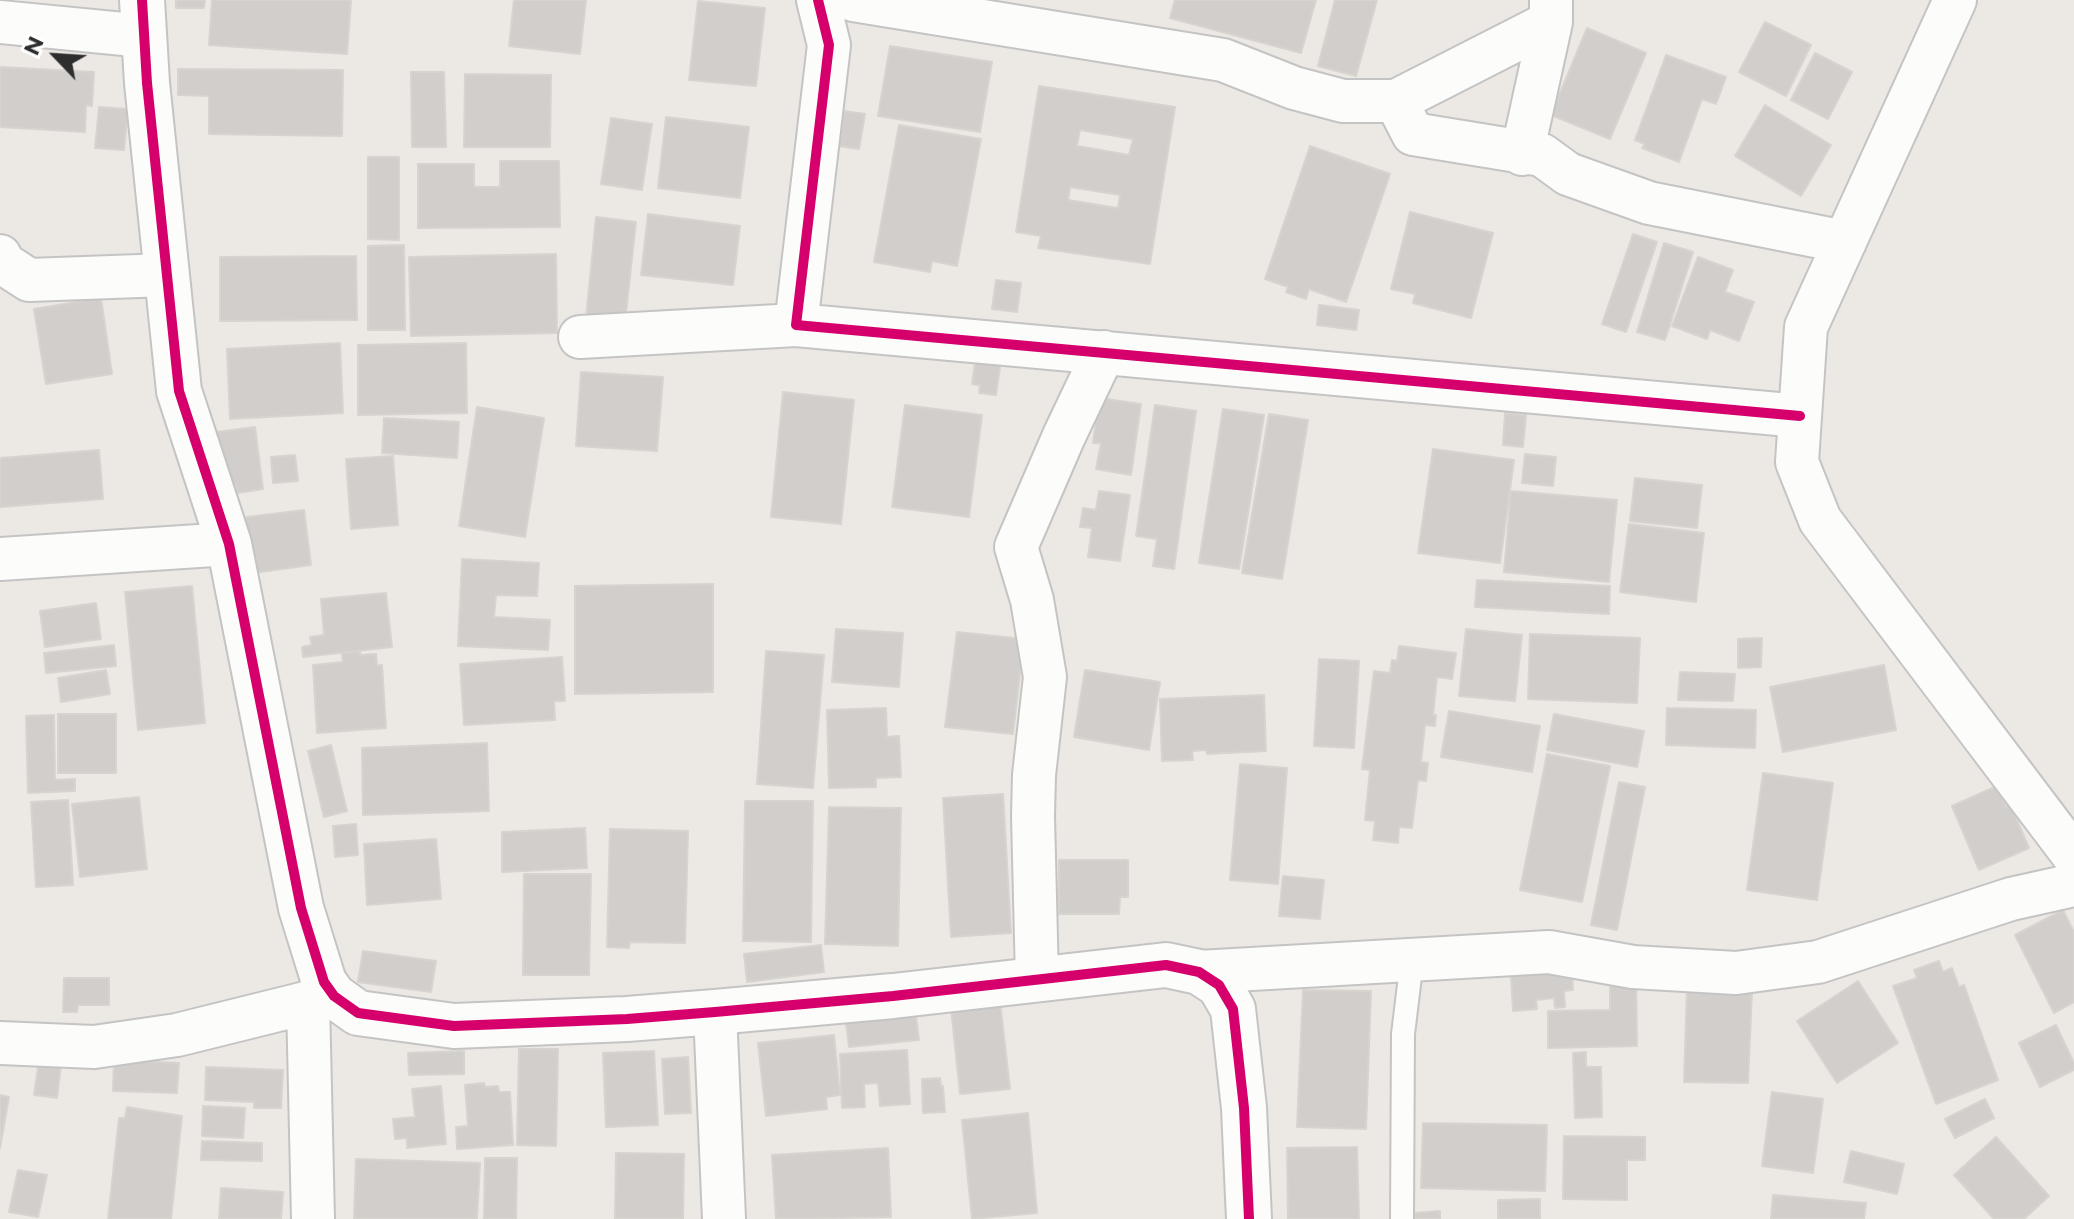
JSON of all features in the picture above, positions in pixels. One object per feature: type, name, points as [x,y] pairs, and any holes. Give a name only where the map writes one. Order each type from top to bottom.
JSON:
[{"type":"street","points":[[796,325],[829,45],[818,0]]},
{"type":"street","points":[[853,0],[1223,60],[1294,88],[1343,101],[1396,101],[1551,11]]},
{"type":"street","points":[[1955,0],[1806,327],[1797,462],[1820,520],[2074,856]]},
{"type":"street","points":[[1522,154],[1551,11]]},
{"type":"street","points":[[0,22],[143,18],[179,391],[229,544],[301,908],[324,982],[313,1219]]},
{"type":"street","points":[[1396,101],[1413,134],[1542,155],[1568,174],[1649,203],[1845,242]]},
{"type":"street","points":[[0,256],[3,263],[29,280],[167,275]]},
{"type":"street","points":[[580,337],[796,325],[1800,416]]},
{"type":"street","points":[[1037,980],[1034,775],[1045,677],[1032,600],[1016,547],[1104,352]]},
{"type":"street","points":[[0,559],[229,544]]},
{"type":"street","points":[[0,1043],[94,1047],[177,1035],[321,999],[358,1013],[454,1026],[715,1012],[893,996],[1166,965],[1199,972],[1549,952],[1633,967],[1736,973],[1818,962],[2011,899],[2074,885]]},
{"type":"street","points":[[1199,972],[1219,985],[1233,1009],[1244,1108],[1249,1219]]},
{"type":"street","points":[[715,1012],[724,1219]]},
{"type":"lane","points":[[1402,1219],[1403,1034],[1412,960]]},
{"type":"building","points":[[176,0],[205,0],[204,8],[176,8]]},
{"type":"building","points":[[212,0],[351,0],[347,54],[209,45]]},
{"type":"building","points":[[514,0],[586,0],[580,54],[509,46]]},
{"type":"building","points":[[1175,0],[1316,0],[1301,53],[1170,18]]},
{"type":"building","points":[[1335,0],[1377,0],[1356,76],[1318,66]]},
{"type":"building","points":[[698,1],[765,8],[756,86],[689,80]]},
{"type":"building","points":[[1765,22],[1811,45],[1786,96],[1739,72]]},
{"type":"building","points":[[1587,28],[1646,53],[1610,139],[1551,115]]},
{"type":"building","points":[[890,46],[992,62],[980,132],[878,116]]},
{"type":"building","points":[[1815,53],[1852,72],[1828,119],[1791,100]]},
{"type":"building","points":[[1666,55],[1726,77],[1716,104],[1702,99],[1679,162],[1642,148],[1645,144],[1635,140]]},
{"type":"building","points":[[0,67],[94,72],[92,106],[86,105],[85,132],[0,127]]},
{"type":"building","points":[[178,69],[343,70],[342,136],[209,134],[209,96],[178,95]]},
{"type":"building","points":[[411,72],[444,72],[446,147],[412,147]]},
{"type":"building","points":[[465,74],[551,75],[550,147],[464,147]]},
{"type":"building","points":[[1039,86],[1175,107],[1150,264],[1038,248],[1041,236],[1016,232]],"holes":[[[1080,130],[1133,139],[1129,155],[1077,146]],[[1070,187],[1120,195],[1118,208],[1068,200]]]},
{"type":"building","points":[[1765,105],[1831,145],[1801,196],[1735,156]]},
{"type":"building","points":[[99,107],[128,109],[124,150],[95,148]]},
{"type":"building","points":[[844,111],[865,114],[859,149],[839,146]]},
{"type":"building","points":[[666,117],[749,127],[740,198],[658,188]]},
{"type":"building","points":[[611,118],[652,124],[642,190],[601,184]]},
{"type":"building","points":[[899,125],[981,139],[957,266],[932,261],[930,272],[874,262]]},
{"type":"building","points":[[1310,146],[1390,174],[1346,302],[1309,289],[1306,299],[1286,292],[1288,287],[1265,279]]},
{"type":"building","points":[[368,157],[399,157],[399,240],[368,239]]},
{"type":"building","points":[[500,161],[559,161],[560,227],[418,228],[418,164],[474,164],[474,187],[500,187]]},
{"type":"building","points":[[1410,212],[1493,233],[1471,318],[1413,303],[1415,294],[1391,289]]},
{"type":"building","points":[[648,214],[740,226],[733,285],[641,275]]},
{"type":"building","points":[[596,217],[636,222],[625,322],[586,318]]},
{"type":"building","points":[[1633,234],[1657,242],[1626,332],[1602,324]]},
{"type":"building","points":[[1664,243],[1693,252],[1665,340],[1637,332]]},
{"type":"building","points":[[404,245],[405,330],[368,330],[368,246]]},
{"type":"building","points":[[556,254],[557,333],[411,336],[409,257]]},
{"type":"building","points":[[356,256],[357,320],[220,321],[220,257]]},
{"type":"building","points":[[1698,257],[1733,270],[1725,292],[1754,302],[1739,341],[1710,330],[1707,339],[1672,326]]},
{"type":"building","points":[[996,280],[1021,283],[1017,312],[992,309]]},
{"type":"building","points":[[101,298],[112,374],[46,384],[34,309]]},
{"type":"building","points":[[1319,305],[1359,310],[1356,330],[1317,325]]},
{"type":"building","points":[[340,343],[343,413],[230,419],[227,349]]},
{"type":"building","points":[[466,343],[467,413],[358,415],[358,345]]},
{"type":"building","points":[[976,356],[1001,360],[996,395],[979,393],[980,385],[972,384]]},
{"type":"building","points":[[581,372],[663,377],[657,451],[576,446]]},
{"type":"building","points":[[783,392],[854,400],[841,524],[771,517]]},
{"type":"building","points":[[1099,398],[1141,404],[1131,475],[1096,469],[1101,443],[1093,443]]},
{"type":"building","points":[[905,405],[982,415],[969,517],[892,507]]},
{"type":"building","points":[[1155,405],[1196,411],[1174,569],[1153,566],[1157,539],[1136,536]]},
{"type":"building","points":[[477,407],[544,418],[525,537],[459,526]]},
{"type":"building","points":[[1223,409],[1264,415],[1239,569],[1199,563]]},
{"type":"building","points":[[1505,413],[1526,415],[1523,447],[1503,445]]},
{"type":"building","points":[[1269,414],[1308,420],[1282,579],[1242,573]]},
{"type":"building","points":[[384,418],[459,422],[457,458],[382,453]]},
{"type":"building","points":[[255,427],[263,489],[237,493],[236,485],[224,487],[217,432]]},
{"type":"building","points":[[1433,449],[1514,460],[1500,563],[1418,553]]},
{"type":"building","points":[[99,450],[103,499],[0,507],[0,458]]},
{"type":"building","points":[[1525,454],[1556,457],[1553,486],[1522,483]]},
{"type":"building","points":[[295,455],[298,481],[273,483],[271,457]]},
{"type":"building","points":[[393,456],[398,525],[351,529],[346,459]]},
{"type":"building","points":[[1635,478],[1702,485],[1697,528],[1630,521]]},
{"type":"building","points":[[1099,491],[1130,495],[1120,561],[1088,557],[1092,528],[1080,527],[1083,508],[1096,510]]},
{"type":"building","points":[[1511,491],[1617,500],[1609,582],[1504,572]]},
{"type":"building","points":[[304,510],[311,565],[246,574],[239,518]]},
{"type":"building","points":[[1629,524],[1704,533],[1696,602],[1620,592]]},
{"type":"building","points":[[462,559],[539,563],[537,596],[496,595],[494,617],[550,620],[548,650],[458,646]]},
{"type":"building","points":[[1477,580],[1610,586],[1609,614],[1475,607]]},
{"type":"building","points":[[713,584],[713,692],[575,694],[575,586]]},
{"type":"building","points":[[192,586],[205,723],[138,730],[125,592]]},
{"type":"building","points":[[386,593],[392,647],[303,657],[302,647],[312,645],[310,637],[324,635],[321,599]]},
{"type":"building","points":[[96,603],[101,639],[45,647],[40,611]]},
{"type":"building","points":[[836,629],[903,633],[899,687],[832,682]]},
{"type":"building","points":[[1466,629],[1522,635],[1515,701],[1459,696]]},
{"type":"building","points":[[957,632],[1024,639],[1013,734],[945,727]]},
{"type":"building","points":[[1530,634],[1640,638],[1637,703],[1528,699]]},
{"type":"building","points":[[1762,638],[1761,667],[1738,668],[1738,639]]},
{"type":"building","points":[[114,645],[116,666],[46,673],[44,653]]},
{"type":"building","points":[[1399,646],[1456,653],[1452,679],[1437,677],[1433,715],[1436,715],[1435,726],[1425,725],[1421,762],[1428,763],[1426,781],[1418,780],[1412,828],[1399,827],[1398,843],[1373,840],[1375,821],[1365,820],[1370,770],[1362,769],[1374,671],[1390,673],[1392,660],[1397,661]]},
{"type":"building","points":[[766,651],[824,655],[813,788],[757,784]]},
{"type":"building","points":[[360,652],[360,655],[376,654],[377,666],[382,665],[386,728],[317,733],[313,665],[343,662],[342,653]]},
{"type":"building","points":[[562,657],[565,701],[554,701],[555,720],[464,725],[460,664]]},
{"type":"building","points":[[1319,659],[1359,661],[1354,748],[1314,746]]},
{"type":"building","points":[[1884,665],[1896,730],[1783,752],[1770,687]]},
{"type":"building","points":[[106,670],[110,694],[61,702],[58,678]]},
{"type":"building","points":[[1085,670],[1160,682],[1149,750],[1074,737]]},
{"type":"building","points":[[1680,672],[1735,674],[1733,701],[1678,700]]},
{"type":"building","points":[[1264,695],[1266,751],[1207,754],[1206,750],[1192,751],[1193,760],[1162,761],[1160,699]]},
{"type":"building","points":[[886,708],[887,737],[899,736],[901,777],[876,778],[876,787],[829,788],[827,710]]},
{"type":"building","points":[[1667,708],[1756,710],[1755,748],[1666,745]]},
{"type":"building","points":[[1449,711],[1540,726],[1532,772],[1441,757]]},
{"type":"building","points":[[58,714],[116,714],[116,773],[58,773]]},
{"type":"building","points":[[1554,714],[1644,731],[1637,767],[1547,750]]},
{"type":"building","points":[[54,715],[55,780],[75,779],[75,791],[28,793],[26,716]]},
{"type":"building","points":[[487,743],[489,811],[363,815],[362,748]]},
{"type":"building","points":[[331,745],[347,811],[324,817],[308,751]]},
{"type":"building","points":[[1547,754],[1610,766],[1582,902],[1520,890]]},
{"type":"building","points":[[1240,764],[1287,768],[1278,884],[1230,880]]},
{"type":"building","points":[[1763,773],[1833,783],[1817,900],[1747,890]]},
{"type":"building","points":[[1619,782],[1645,787],[1617,930],[1591,925]]},
{"type":"building","points":[[1997,786],[2006,807],[2010,804],[2029,848],[1979,870],[1952,806]]},
{"type":"building","points":[[1003,794],[1011,933],[951,937],[943,798]]},
{"type":"building","points":[[139,797],[147,869],[80,877],[72,804]]},
{"type":"building","points":[[68,800],[73,885],[36,887],[31,802]]},
{"type":"building","points":[[745,801],[813,801],[811,942],[743,941]]},
{"type":"building","points":[[829,807],[901,808],[898,946],[825,944]]},
{"type":"building","points":[[356,824],[358,855],[335,857],[333,826]]},
{"type":"building","points":[[585,828],[587,868],[502,872],[502,832]]},
{"type":"building","points":[[610,829],[688,831],[685,943],[630,942],[629,948],[607,947]]},
{"type":"building","points":[[436,839],[441,899],[367,905],[364,844]]},
{"type":"building","points":[[1059,860],[1128,860],[1128,897],[1120,897],[1119,914],[1059,914]]},
{"type":"building","points":[[524,874],[591,874],[589,975],[523,975]]},
{"type":"building","points":[[1283,876],[1324,880],[1320,919],[1279,916]]},
{"type":"building","points":[[2063,910],[2074,932],[2074,1002],[2054,1013],[2015,935]]},
{"type":"building","points":[[821,945],[824,972],[747,982],[744,954]]},
{"type":"building","points":[[363,951],[436,961],[431,992],[358,982]]},
{"type":"building","points":[[1939,961],[1943,972],[1952,968],[1959,987],[1964,985],[1998,1080],[1936,1104],[1893,986],[1917,978],[1914,970]]},
{"type":"building","points":[[1572,970],[1573,990],[1564,991],[1565,1007],[1555,1008],[1554,998],[1536,1000],[1537,1009],[1513,1011],[1511,976]]},
{"type":"building","points":[[1610,970],[1636,970],[1637,1046],[1548,1048],[1548,1011],[1610,1010]]},
{"type":"building","points":[[64,978],[109,978],[109,1005],[78,1005],[77,1012],[63,1012]]},
{"type":"building","points":[[1858,981],[1898,1043],[1837,1083],[1797,1021]]},
{"type":"building","points":[[1687,989],[1752,991],[1748,1083],[1684,1082]]},
{"type":"building","points":[[1303,990],[1371,991],[1366,1129],[1297,1127]]},
{"type":"building","points":[[1000,1002],[1010,1089],[960,1094],[951,1008]]},
{"type":"building","points":[[916,1016],[919,1040],[849,1047],[846,1023]]},
{"type":"building","points":[[2056,1025],[2074,1063],[2074,1070],[2040,1087],[2019,1043]]},
{"type":"building","points":[[834,1035],[840,1095],[826,1097],[827,1109],[766,1116],[758,1043]]},
{"type":"building","points":[[519,1049],[558,1049],[556,1146],[517,1145]]},
{"type":"building","points":[[907,1050],[910,1104],[880,1106],[878,1083],[864,1084],[865,1107],[842,1108],[840,1054]]},
{"type":"building","points":[[464,1051],[464,1074],[409,1075],[408,1053]]},
{"type":"building","points":[[654,1051],[658,1125],[606,1127],[603,1053]]},
{"type":"building","points":[[1586,1052],[1586,1067],[1601,1067],[1602,1117],[1575,1118],[1573,1053]]},
{"type":"building","points":[[688,1057],[691,1113],[665,1114],[662,1059]]},
{"type":"building","points":[[114,1060],[179,1063],[177,1093],[113,1091]]},
{"type":"building","points":[[39,1061],[61,1064],[57,1098],[34,1095]]},
{"type":"building","points":[[206,1067],[283,1070],[281,1108],[254,1108],[254,1102],[205,1100]]},
{"type":"building","points":[[940,1078],[945,1112],[923,1113],[922,1079]]},
{"type":"building","points":[[484,1083],[485,1087],[498,1086],[499,1092],[510,1092],[513,1145],[457,1149],[456,1127],[468,1126],[465,1085]]},
{"type":"building","points":[[441,1086],[446,1144],[407,1148],[407,1138],[395,1139],[393,1119],[415,1117],[412,1089]]},
{"type":"building","points":[[1772,1092],[1823,1099],[1813,1173],[1762,1166]]},
{"type":"building","points":[[0,1095],[9,1097],[0,1148]]},
{"type":"building","points":[[1985,1099],[1994,1118],[1955,1138],[1945,1119]]},
{"type":"building","points":[[203,1106],[245,1108],[243,1138],[202,1136]]},
{"type":"building","points":[[127,1107],[182,1116],[171,1219],[108,1219],[119,1118],[125,1118]]},
{"type":"building","points":[[1028,1113],[1037,1213],[972,1219],[962,1120]]},
{"type":"building","points":[[1423,1123],[1547,1125],[1545,1191],[1421,1188]]},
{"type":"building","points":[[1564,1136],[1645,1137],[1645,1160],[1627,1160],[1627,1200],[1563,1199]]},
{"type":"building","points":[[1996,1137],[2049,1196],[2024,1219],[1994,1219],[1954,1175]]},
{"type":"building","points":[[202,1141],[262,1143],[262,1161],[201,1160]]},
{"type":"building","points":[[1357,1147],[1359,1219],[1288,1219],[1287,1148]]},
{"type":"building","points":[[888,1148],[891,1217],[776,1219],[772,1155]]},
{"type":"building","points":[[1851,1151],[1904,1164],[1897,1194],[1844,1182]]},
{"type":"building","points":[[616,1153],[684,1154],[683,1219],[615,1219]]},
{"type":"building","points":[[485,1158],[517,1158],[516,1219],[484,1219]]},
{"type":"building","points":[[356,1159],[480,1163],[477,1219],[354,1219]]},
{"type":"building","points":[[18,1170],[47,1175],[38,1217],[9,1212]]},
{"type":"building","points":[[221,1188],[283,1192],[281,1219],[219,1219]]},
{"type":"building","points":[[1773,1195],[1866,1203],[1864,1219],[1771,1219]]},
{"type":"building","points":[[1540,1199],[1540,1219],[1498,1219],[1498,1200]]},
{"type":"building","points":[[1440,1211],[1440,1219],[1416,1219],[1415,1213]]},
{"type":"cycle path","points":[[142,0],[147,83],[179,391],[229,544],[301,908],[324,982],[334,996],[358,1013],[454,1026],[715,1012],[893,996],[1166,965],[1199,972],[1219,985],[1233,1009],[1244,1108],[1249,1219]]},
{"type":"cycle path","points":[[818,0],[829,45],[796,325],[1800,416]]}]
